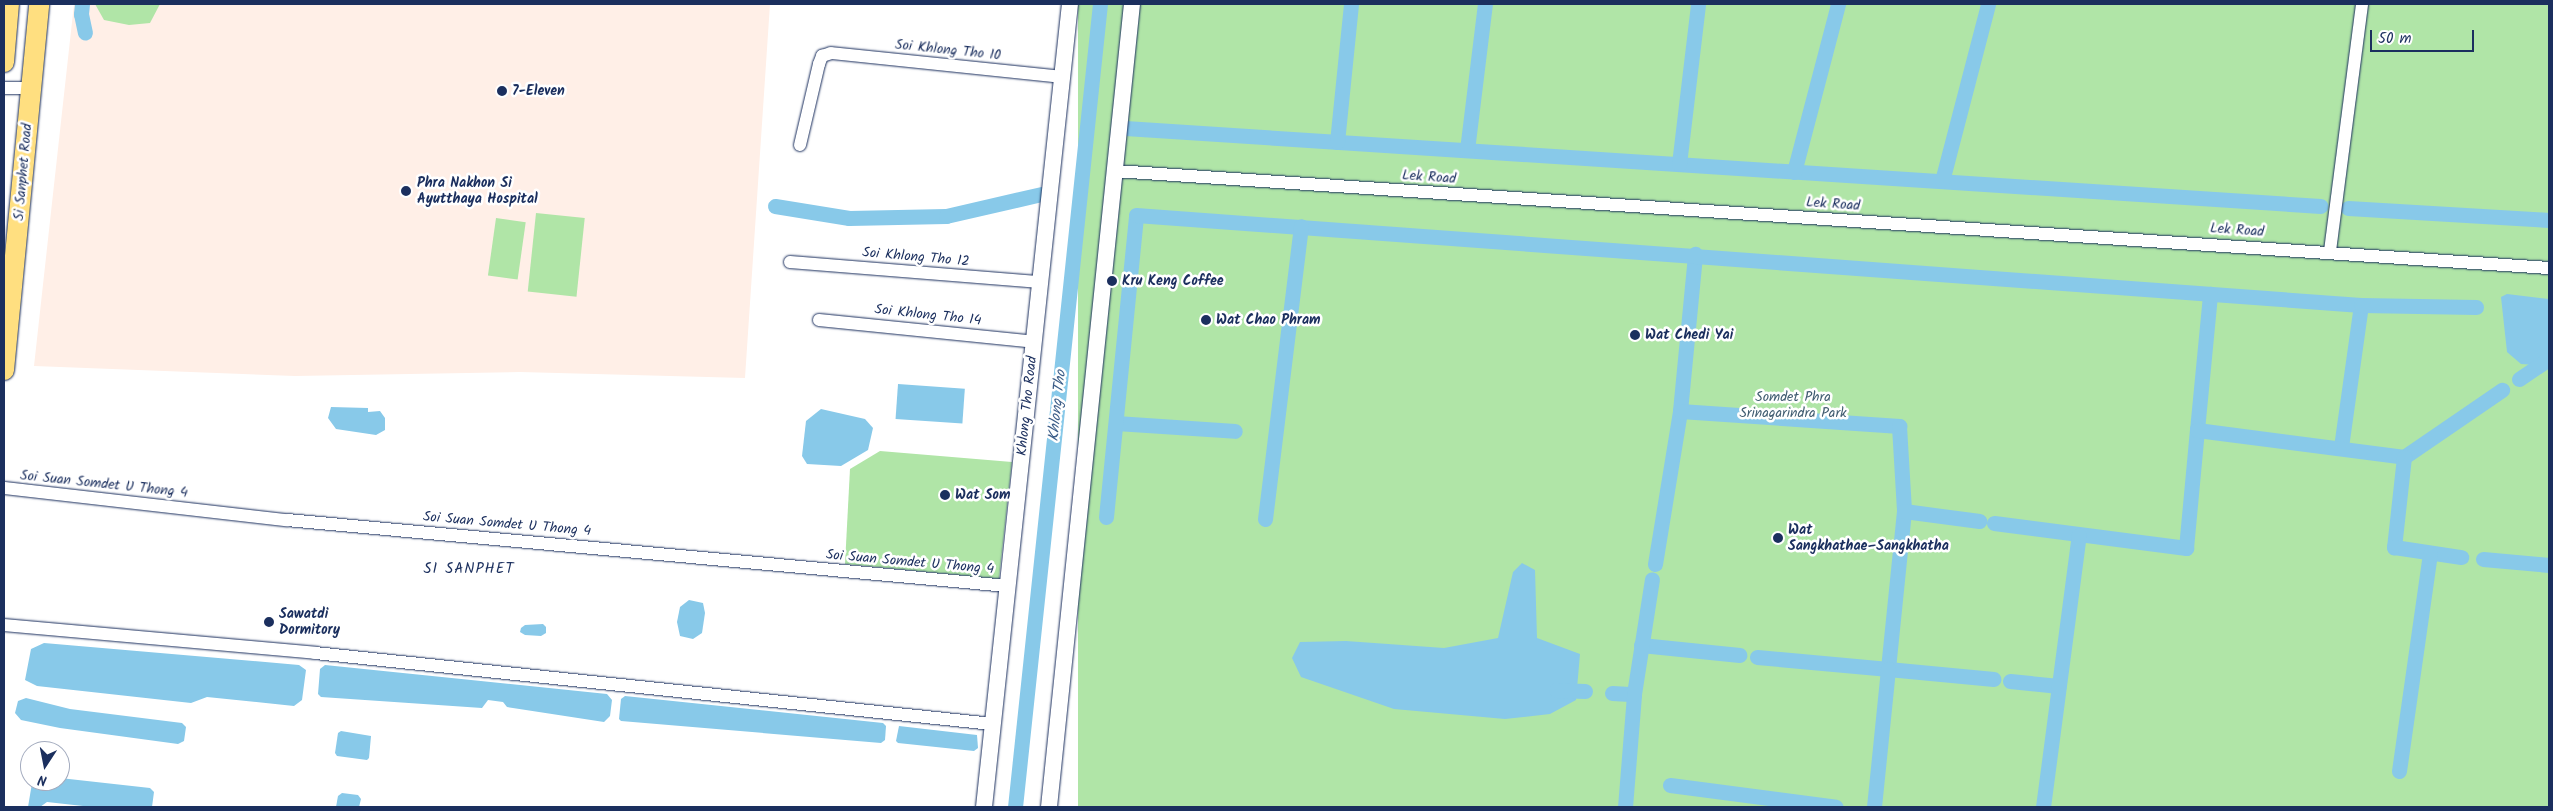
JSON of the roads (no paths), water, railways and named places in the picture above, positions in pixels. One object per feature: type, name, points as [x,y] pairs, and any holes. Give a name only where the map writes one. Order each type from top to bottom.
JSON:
[{"type":"main road","points":[[4,62],[9,4]]},
{"type":"main road","name":"Si Sanphet Road","points":[[4,370],[39,4]]},
{"type":"street","name":"Khlong Tho Road","points":[[984,807],[1070,4]]},
{"type":"street","points":[[1049,807],[1132,4]]},
{"type":"street","points":[[2330,251],[2362,4]]},
{"type":"street","name":"Soi Khlong Tho 10","points":[[800,145],[819,64],[822,56],[831,53],[1062,77]]},
{"type":"street","points":[[4,88],[31,88]]},
{"type":"street","name":"Lek Road","points":[[1115,172],[2330,251],[2549,268]]},
{"type":"street","name":"Soi Khlong Tho 12","points":[[790,262],[1040,282]]},
{"type":"street","name":"Soi Khlong Tho 14","points":[[819,320],[1034,342]]},
{"type":"street","name":"Soi Suan Somdet U Thong 4","points":[[4,488],[287,520],[1008,586]]},
{"type":"street","points":[[4,625],[315,653],[992,724]]},
{"type":"water","points":[[2507,294],[2549,299],[2549,366],[2521,364],[2507,352],[2501,297]]},
{"type":"water","points":[[898,384],[965,389],[962,424],[896,419]]},
{"type":"water","points":[[331,407],[368,408],[368,412],[380,411],[385,418],[385,430],[376,435],[336,429],[328,418]]},
{"type":"water","points":[[821,409],[865,419],[873,428],[868,450],[841,466],[807,464],[802,456],[806,421]]},
{"type":"water","points":[[1522,563],[1535,570],[1537,638],[1580,654],[1576,700],[1550,714],[1505,719],[1394,709],[1301,677],[1292,658],[1300,642],[1346,641],[1444,648],[1498,638],[1513,572]]},
{"type":"water","points":[[689,600],[703,603],[705,613],[702,633],[693,639],[680,636],[677,622],[680,607]]},
{"type":"water","points":[[543,624],[546,627],[546,633],[541,636],[525,635],[520,632],[521,628],[525,625]]},
{"type":"water","points":[[44,643],[299,665],[306,670],[302,700],[294,706],[207,697],[191,703],[37,686],[25,680],[31,649]]},
{"type":"water","points":[[325,665],[607,694],[612,700],[610,716],[604,722],[507,707],[503,702],[488,700],[482,708],[321,697],[318,694],[320,669]]},
{"type":"water","points":[[625,696],[883,723],[886,726],[885,740],[881,743],[621,721],[619,719],[621,699]]},
{"type":"water","points":[[26,698],[70,709],[182,723],[186,727],[184,741],[178,744],[60,728],[21,720],[15,713],[18,701]]},
{"type":"water","points":[[899,726],[977,735],[978,748],[974,751],[898,743],[896,741]]},
{"type":"water","points":[[341,731],[371,736],[369,758],[367,760],[337,756],[335,753],[338,733]]},
{"type":"water","points":[[70,779],[150,788],[154,792],[152,807],[92,807],[47,802],[40,807],[28,807],[31,791],[70,791]]},
{"type":"water","points":[[342,793],[358,795],[361,799],[359,807],[336,807],[338,796]]},
{"type":"waterway","points":[[82,4],[81,14],[85,33]]},
{"type":"waterway","name":"Khlong Tho","points":[[1015,807],[1100,4]]},
{"type":"waterway","points":[[1337,142],[1351,4]]},
{"type":"waterway","points":[[1467,150],[1485,4]]},
{"type":"waterway","points":[[1679,164],[1698,4]]},
{"type":"waterway","points":[[1794,172],[1838,4]]},
{"type":"waterway","points":[[1942,181],[1988,4]]},
{"type":"waterway","points":[[1125,128],[2320,206]]},
{"type":"waterway","points":[[775,206],[849,218],[946,216],[1041,194]]},
{"type":"waterway","points":[[2348,208],[2549,220]]},
{"type":"waterway","points":[[1106,517],[1136,215],[2361,305],[2476,307]]},
{"type":"waterway","points":[[1265,519],[1301,226]]},
{"type":"waterway","points":[[1680,411],[1695,254]]},
{"type":"waterway","points":[[2197,430],[2210,294]]},
{"type":"waterway","points":[[2341,447],[2361,305]]},
{"type":"waterway","points":[[2519,379],[2549,359]]},
{"type":"waterway","points":[[2404,457],[2502,390]]},
{"type":"waterway","points":[[1655,564],[1680,411],[1899,426],[1904,511],[1979,521]]},
{"type":"waterway","points":[[1116,423],[1235,431]]},
{"type":"waterway","points":[[1994,523],[2186,548],[2197,430],[2404,457],[2394,547],[2461,557]]},
{"type":"waterway","points":[[1904,511],[1888,669],[1994,679]]},
{"type":"waterway","points":[[2043,807],[2079,535]]},
{"type":"waterway","points":[[2399,771],[2430,554]]},
{"type":"waterway","points":[[2483,559],[2549,565]]},
{"type":"waterway","points":[[1625,807],[1634,694],[1652,579]]},
{"type":"waterway","points":[[1641,645],[1739,655]]},
{"type":"waterway","points":[[1757,657],[1888,669],[1874,807]]},
{"type":"waterway","points":[[2010,681],[2059,686]]},
{"type":"waterway","points":[[1556,690],[1585,691]]},
{"type":"waterway","points":[[1612,693],[1634,694]]},
{"type":"waterway","points":[[1670,785],[1836,807]]},
{"type":"place","name":"7-Eleven","points":[[502,91]]},
{"type":"place","name":"Phra Nakhon Si Ayutthaya Hospital","points":[[406,191]]},
{"type":"place","name":"Kru Keng Coffee","points":[[1112,281]]},
{"type":"place","name":"Wat Chao Phram","points":[[1206,320]]},
{"type":"place","name":"Wat Chedi Yai","points":[[1635,335]]},
{"type":"place","name":"Wat Som","points":[[945,495]]},
{"type":"place","name":"Wat Sangkhathae–Sangkhatha","points":[[1778,538]]},
{"type":"place","name":"Sawatdi Dormitory","points":[[269,622]]},
{"type":"district","name":"SI SANPHET","points":[[469,570]]},
{"type":"park label","name":"Somdet Phra Srinagarindra Park","points":[[1793,406]]}]
